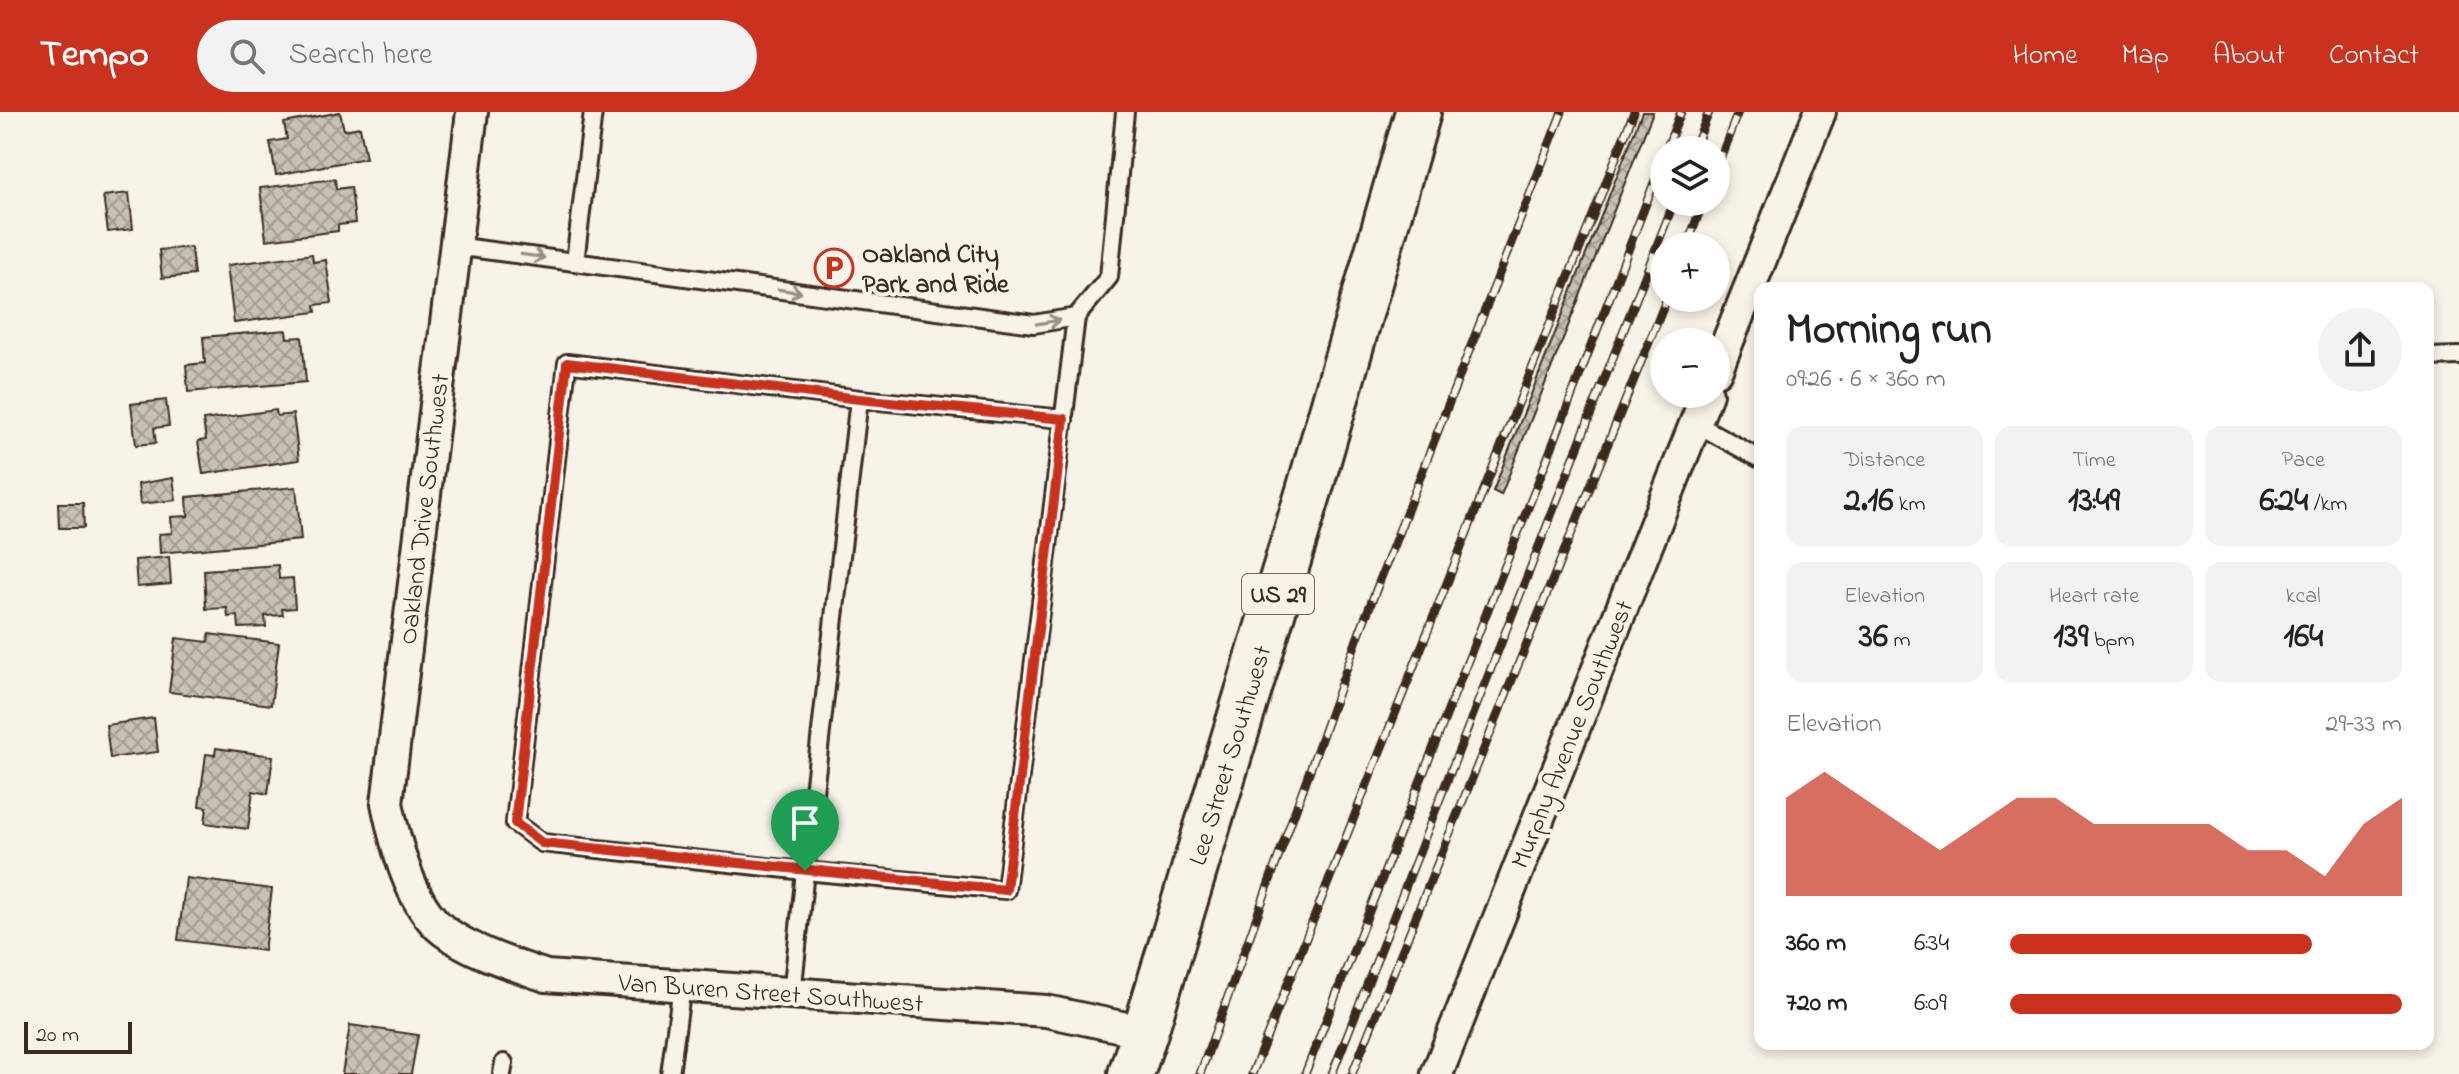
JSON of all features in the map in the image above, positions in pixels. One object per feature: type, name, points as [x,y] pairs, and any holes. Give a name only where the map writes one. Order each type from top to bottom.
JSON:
[{"type":"main road","name":"Lee Street Southwest","points":[[1131,1074],[1309,491],[1418,112]]},
{"type":"street","name":"Oakland Drive Southwest","points":[[419,900],[396,849],[387,803],[472,112]]},
{"type":"street","points":[[1730,336],[1820,112]]},
{"type":"street","name":"Murphy Avenue Southwest","points":[[1437,1074],[1701,408]]},
{"type":"street","name":"Van Buren Street Southwest","points":[[419,900],[442,930],[484,954],[546,976],[1046,1011],[1145,1032]]},
{"type":"lane","points":[[575,262],[593,112]]},
{"type":"lane","points":[[1064,419],[859,399],[567,363],[515,823],[542,843],[1006,890],[1064,419],[1076,317],[1109,277],[1125,112]]},
{"type":"lane","points":[[455,246],[1034,324],[1076,317]]},
{"type":"lane","points":[[2434,357],[2459,356]]},
{"type":"lane","points":[[792,994],[859,399]]},
{"type":"lane","points":[[1695,423],[1754,456]]},
{"type":"lane","points":[[670,1074],[682,986]]},
{"type":"building","points":[[340,112],[344,130],[360,127],[366,158],[276,175],[270,142],[287,139],[284,123]]},
{"type":"building","points":[[1642,112],[1653,112],[1501,495],[1493,491]]},
{"type":"building","points":[[335,179],[336,189],[351,187],[355,223],[338,225],[338,231],[266,240],[260,188]]},
{"type":"building","points":[[129,193],[133,229],[108,232],[103,196]]},
{"type":"building","points":[[191,247],[194,275],[162,278],[159,250]]},
{"type":"building","points":[[312,254],[313,262],[326,260],[332,303],[315,305],[316,312],[234,323],[227,265]]},
{"type":"building","points":[[286,330],[287,338],[302,337],[306,382],[188,392],[186,365],[205,363],[203,337]]},
{"type":"building","points":[[166,400],[169,426],[154,428],[156,443],[136,445],[131,404]]},
{"type":"building","points":[[276,410],[277,416],[293,414],[299,460],[203,474],[198,441],[206,440],[203,420]]},
{"type":"building","points":[[173,478],[176,500],[140,504],[138,484]]},
{"type":"building","points":[[296,487],[301,540],[160,553],[159,534],[172,533],[171,517],[188,516],[187,497]]},
{"type":"building","points":[[58,503],[83,503],[84,528],[59,528]]},
{"type":"building","points":[[169,557],[171,584],[137,587],[135,560]]},
{"type":"building","points":[[278,565],[279,579],[293,578],[295,608],[282,609],[283,615],[265,616],[266,627],[239,628],[238,616],[228,617],[227,608],[206,609],[204,570]]},
{"type":"building","points":[[209,634],[279,643],[271,705],[169,692],[176,638],[208,642]]},
{"type":"building","points":[[154,718],[158,752],[110,758],[106,725]]},
{"type":"building","points":[[216,748],[273,756],[268,794],[253,791],[248,829],[205,823],[207,807],[199,806],[206,754],[215,755]]},
{"type":"building","points":[[186,878],[272,889],[264,951],[178,940]]},
{"type":"building","points":[[350,1025],[418,1035],[411,1074],[342,1074]]},
{"type":"railway","points":[[1200,1074],[1359,634],[1562,112]]},
{"type":"railway","points":[[1252,1074],[1634,112]]},
{"type":"railway","points":[[1672,136],[1681,112]]},
{"type":"railway","points":[[1700,136],[1709,112]]},
{"type":"railway","points":[[1729,136],[1738,112]]},
{"type":"railway","points":[[1305,1074],[1650,193]]},
{"type":"railway","points":[[1332,1074],[1669,216]]},
{"type":"railway","points":[[1692,232],[1698,216]]},
{"type":"railway","points":[[1352,1074],[1661,312]]},
{"type":"place","name":"Oakland City Park and Ride","points":[[834,268]]},
{"type":"route","points":[[567,363],[859,399],[1064,419],[1006,890],[805,871],[542,843],[515,823],[567,363]]}]
